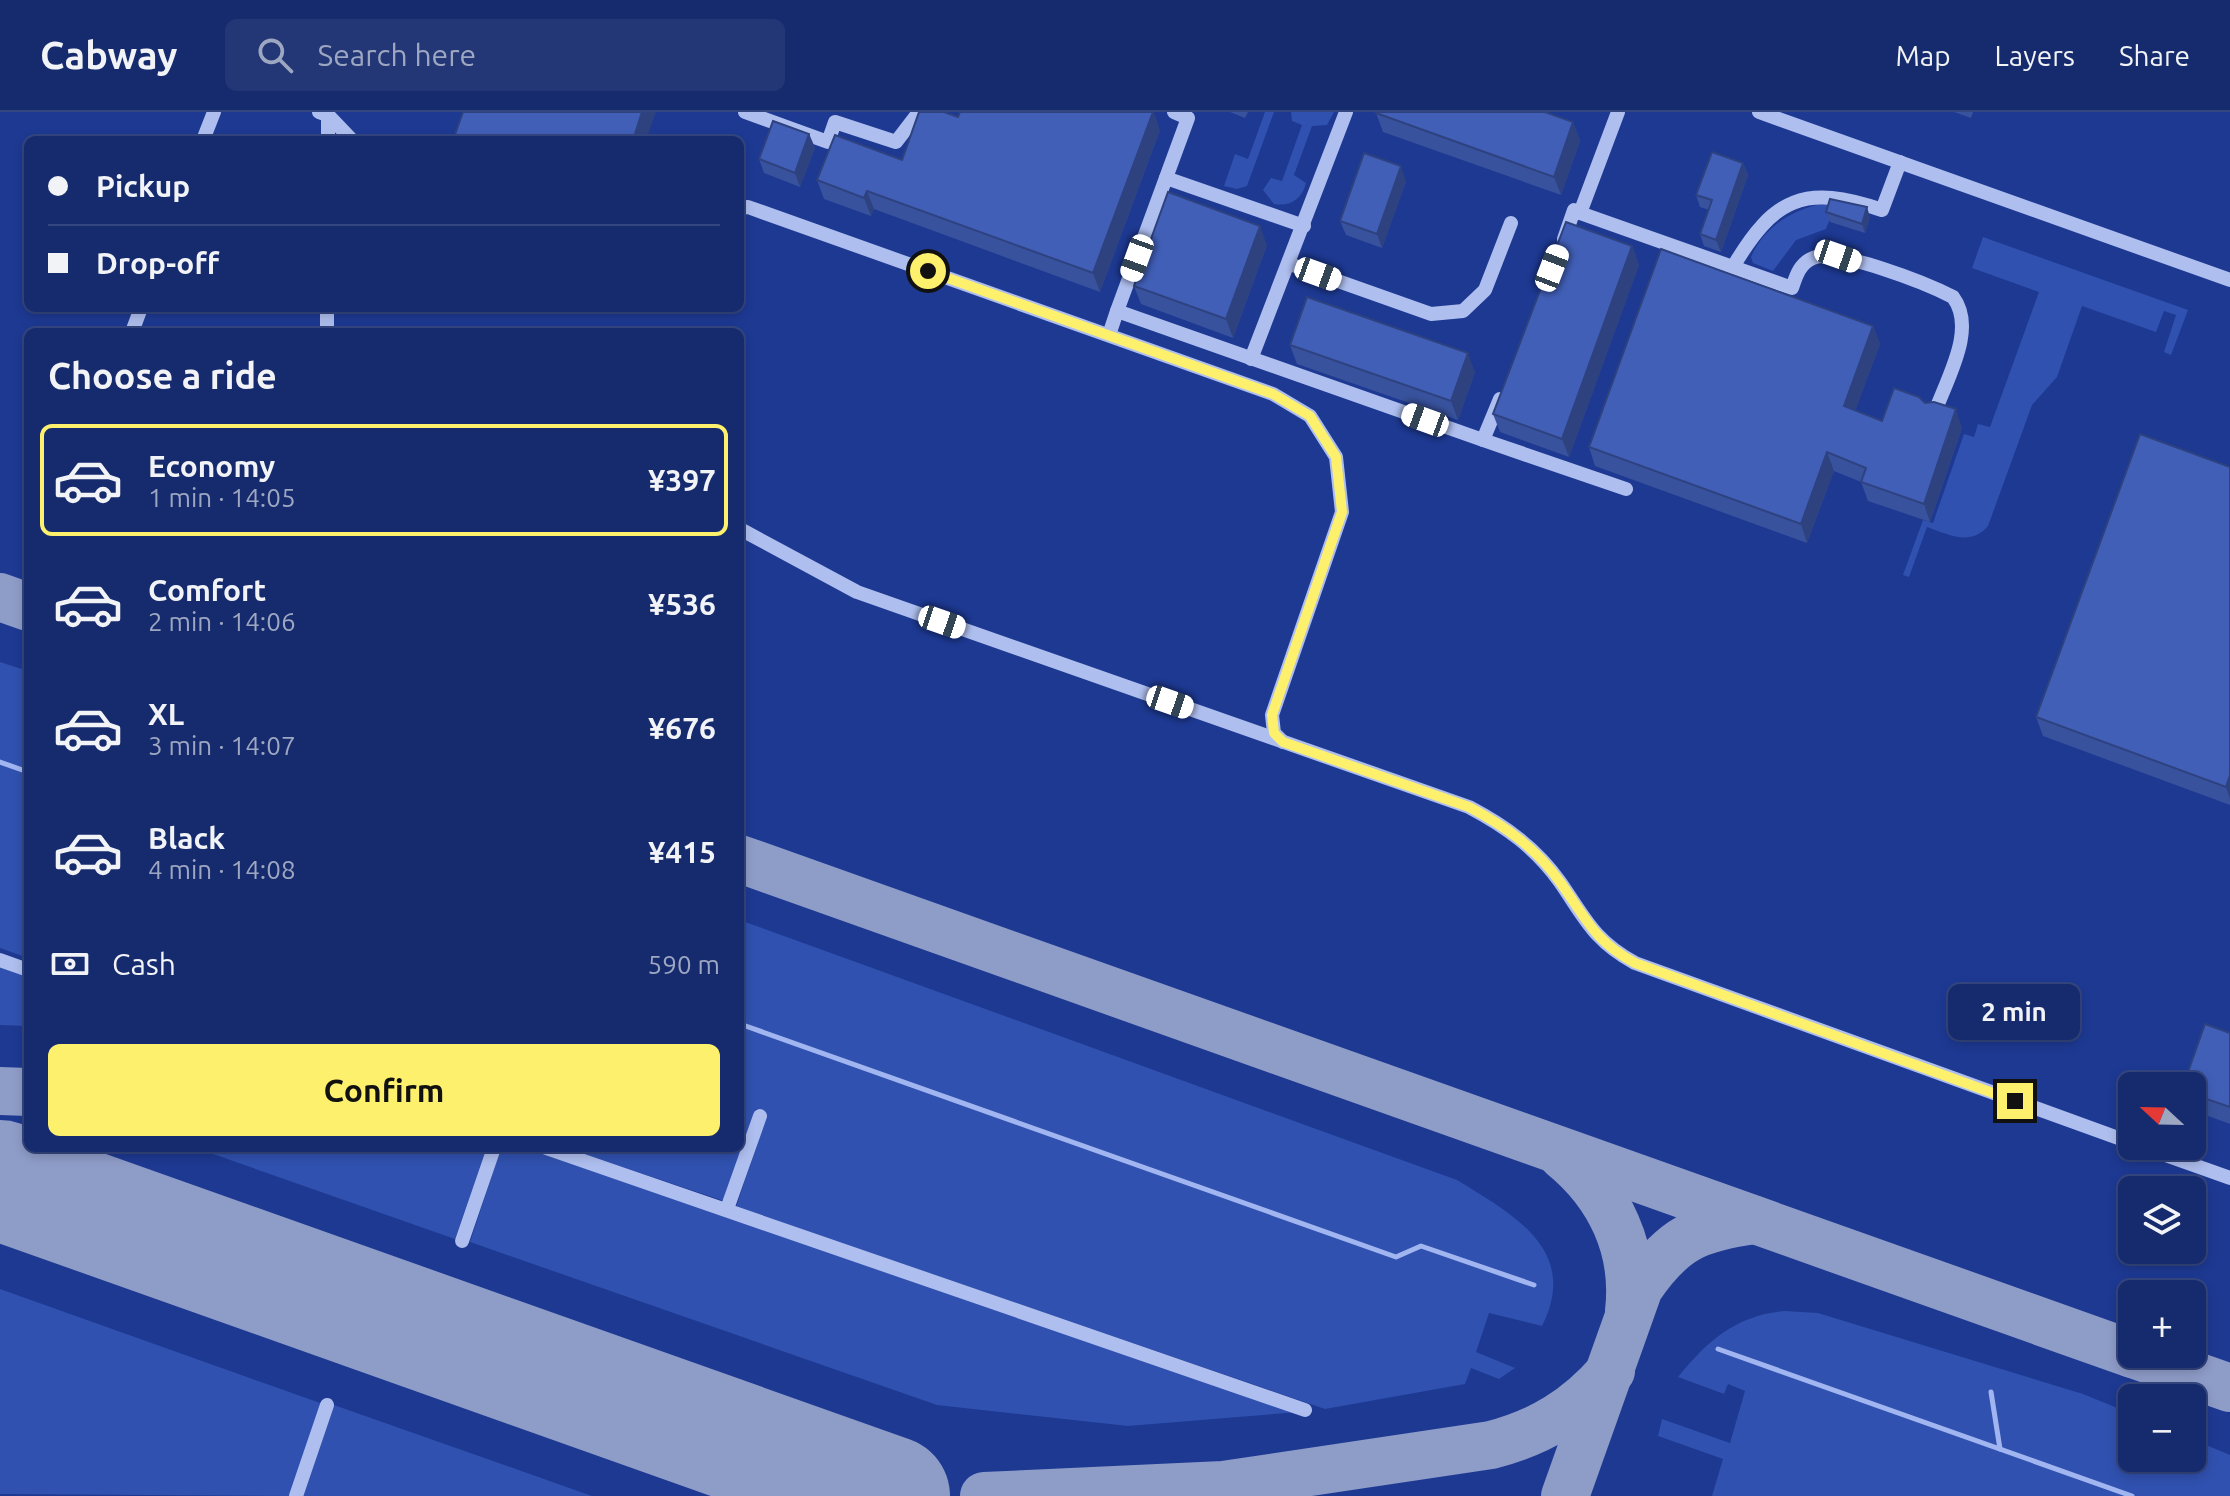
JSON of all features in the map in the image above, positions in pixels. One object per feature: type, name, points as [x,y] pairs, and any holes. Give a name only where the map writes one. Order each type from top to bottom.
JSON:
[{"type":"lane","points":[[205,136],[214,112]]},
{"type":"lane","points":[[745,112],[828,142],[835,122],[896,142],[919,112]]},
{"type":"lane","points":[[1109,335],[1188,118],[1174,112]]},
{"type":"lane","points":[[1251,359],[1346,112]]},
{"type":"lane","points":[[1580,213],[1618,112]]},
{"type":"lane","points":[[1759,112],[2230,280]]},
{"type":"lane","points":[[324,114],[327,136]]},
{"type":"lane","points":[[324,114],[348,136]]},
{"type":"lane","points":[[1733,267],[1750,239],[1770,218],[1799,199],[1830,195],[1882,210],[1900,162]]},
{"type":"lane","points":[[1166,178],[1304,226]]},
{"type":"lane","points":[[744,208],[1273,394],[1310,416],[1336,457],[1342,512],[1272,715],[1274,733],[1283,742]]},
{"type":"lane","points":[[1558,254],[1574,210],[1792,288],[1802,265],[1814,257],[1838,256],[1953,297],[1964,316],[1963,331],[1935,412]]},
{"type":"lane","points":[[1290,264],[1431,314],[1463,311],[1485,290],[1511,223]]},
{"type":"lane","points":[[1117,311],[1626,489]]},
{"type":"lane","points":[[1483,440],[1506,383]]},
{"type":"lane","points":[[744,531],[857,592],[1469,807],[1495,821],[1540,858],[1595,935],[1612,951],[1635,963],[2118,1138]]},
{"type":"lane","points":[[0,960],[24,969]]},
{"type":"lane","points":[[727,1209],[760,1116]]},
{"type":"lane","points":[[462,1241],[493,1152]]},
{"type":"lane","points":[[558,1152],[1305,1410]]},
{"type":"lane","points":[[2179,1160],[2230,1178]]},
{"type":"lane","points":[[296,1496],[327,1405]]},
{"type":"shaded area","points":[[1265,112],[1274,112],[1247,186],[1237,189],[1224,186],[1235,154],[1248,159]]},
{"type":"shaded area","points":[[1291,112],[1334,112],[1327,125],[1312,126],[1294,175],[1306,183],[1302,193],[1290,203],[1280,205],[1274,204],[1263,190],[1271,178],[1282,181],[1302,125],[1292,121]]},
{"type":"shaded area","points":[[1817,205],[1835,205],[1826,229],[1796,240],[1773,271],[1753,263],[1751,257],[1756,247],[1770,230],[1796,212]]},
{"type":"shaded area","points":[[1983,237],[2188,310],[2171,355],[2164,352],[2176,315],[2164,311],[2156,332],[2082,306],[2057,377],[2032,405],[1988,526],[1974,536],[1966,537],[1927,527],[1909,577],[1903,575],[1923,520],[1933,523],[1964,434],[1974,437],[1978,424],[1990,427],[2039,292],[1972,268]]},
{"type":"shaded area","points":[[0,662],[24,670],[24,957],[0,948]]},
{"type":"shaded area","points":[[744,921],[1457,1180],[1500,1207],[1535,1238],[1547,1256],[1553,1276],[1552,1299],[1542,1326],[1489,1313],[1476,1352],[1515,1368],[1499,1379],[1471,1368],[1465,1384],[1325,1409],[736,1207],[767,1115],[756,1109],[744,1144]]},
{"type":"shaded area","points":[[0,965],[24,974],[24,1026],[0,1025]]},
{"type":"shaded area","points":[[207,1152],[486,1152],[455,1239]]},
{"type":"shaded area","points":[[500,1152],[537,1152],[1299,1412],[1128,1426],[937,1405],[470,1242]]},
{"type":"shaded area","points":[[578,1152],[741,1152],[724,1201]]},
{"type":"shaded area","points":[[0,1289],[323,1404],[289,1496],[0,1494]]},
{"type":"shaded area","points":[[1768,1313],[1818,1313],[2083,1394],[2118,1408],[2118,1472],[2206,1472],[2206,1445],[2230,1455],[2230,1496],[1712,1496],[1723,1459],[1658,1436],[1662,1419],[1730,1443],[1745,1391],[1728,1384],[1724,1394],[1678,1377],[1712,1341],[1738,1324]]},
{"type":"shaded area","points":[[334,1405],[592,1496],[302,1496]]},
{"type":"building","points":[[463,112],[642,112],[634,136],[454,136]]},
{"type":"building","points":[[919,112],[944,112],[958,117],[960,112],[1153,112],[1093,273],[867,191],[864,198],[817,180],[835,135],[902,160]]},
{"type":"building","points":[[1376,112],[1545,112],[1573,122],[1554,177]]},
{"type":"building","points":[[773,121],[809,134],[795,173],[759,159]]},
{"type":"building","points":[[1712,152],[1743,163],[1716,240],[1700,234],[1712,200],[1696,195]]},
{"type":"building","points":[[1364,153],[1401,166],[1377,234],[1340,221]]},
{"type":"building","points":[[1168,192],[1260,226],[1226,319],[1134,286]]},
{"type":"building","points":[[1830,199],[1867,207],[1862,224],[1826,212]]},
{"type":"building","points":[[1566,222],[1632,246],[1562,439],[1493,414]]},
{"type":"building","points":[[1661,249],[1873,326],[1844,406],[1882,421],[1894,388],[1919,397],[1925,403],[1934,402],[1956,409],[1924,504],[1861,482],[1866,468],[1827,452],[1801,524],[1589,447]]},
{"type":"building","points":[[1307,297],[1468,353],[1451,401],[1290,345]]},
{"type":"building","points":[[2140,434],[2230,467],[2230,775],[2226,787],[2036,717]]},
{"type":"building","points":[[2205,1024],[2230,1033],[2230,1107],[2206,1099],[2206,1072],[2188,1072]]},
{"type":"waterway","points":[[0,762],[24,771]]},
{"type":"waterway","points":[[744,1025],[1396,1257],[1421,1246],[1534,1285]]},
{"type":"waterway","points":[[1718,1349],[2132,1496]]},
{"type":"waterway","points":[[1991,1392],[2000,1449]]},
{"type":"taxiway","points":[[0,597],[24,606]]},
{"type":"taxiway","points":[[744,860],[2118,1349]]},
{"type":"taxiway","points":[[0,1091],[24,1092]]},
{"type":"taxiway","points":[[1562,1155],[1594,1187],[1616,1224],[1628,1266],[1629,1311]]},
{"type":"taxiway","points":[[1565,1496],[1639,1288],[1663,1257],[1688,1238],[1717,1227],[1755,1220]]},
{"type":"taxiway","points":[[2173,1368],[2230,1388]]},
{"type":"taxiway","points":[[984,1496],[1223,1485],[1491,1445],[1557,1418],[1585,1397],[1611,1371]]},
{"type":"runway","points":[[0,1180],[890,1496]]},
{"type":"route","points":[[928,271],[1273,394],[1310,416],[1336,457],[1342,512],[1272,715],[1274,733],[1283,742],[1469,807],[1495,821],[1520,838],[1540,858],[1560,881],[1595,935],[1612,951],[1635,963],[2015,1101]]}]
